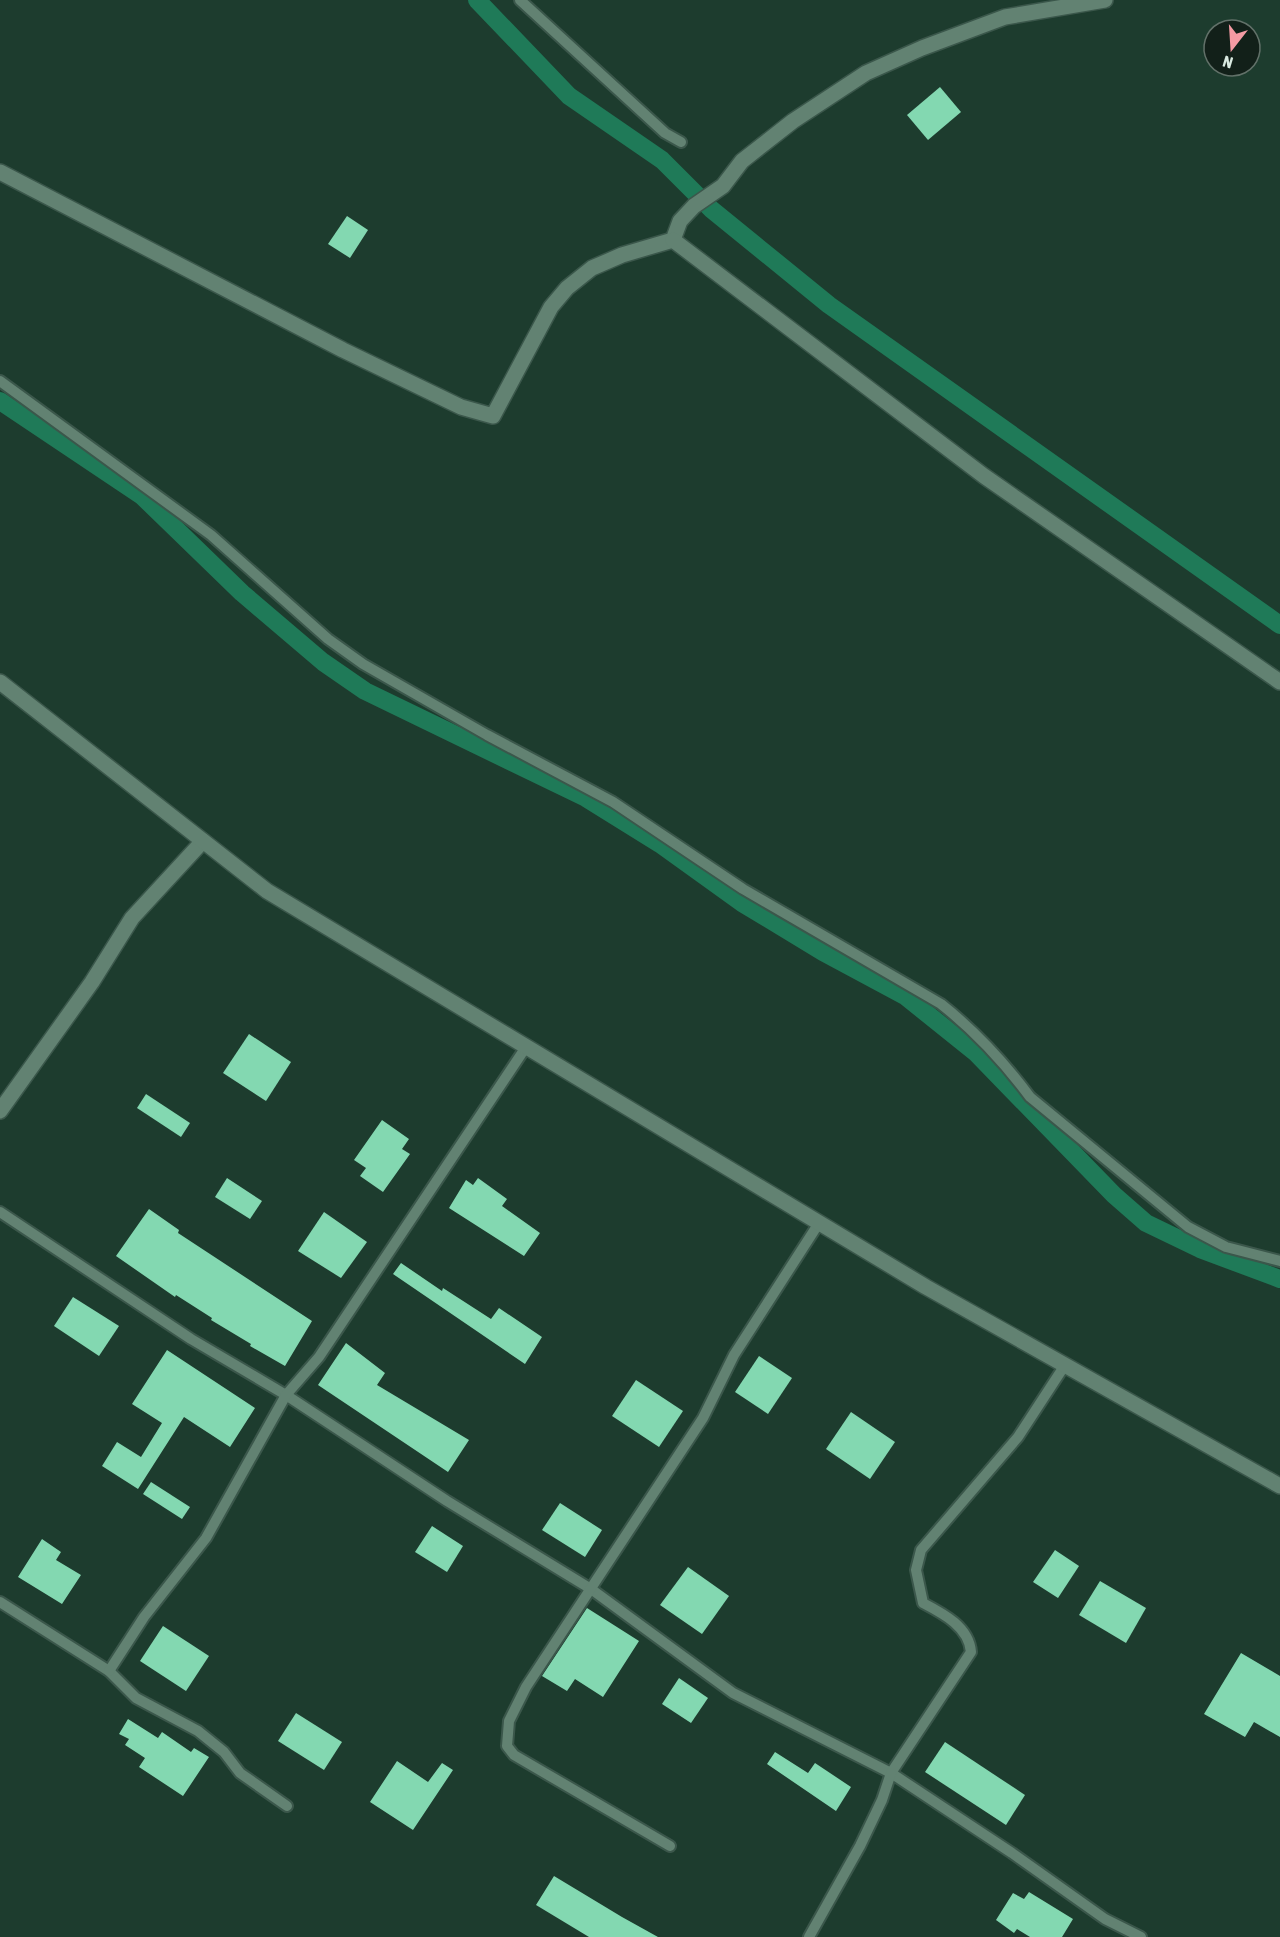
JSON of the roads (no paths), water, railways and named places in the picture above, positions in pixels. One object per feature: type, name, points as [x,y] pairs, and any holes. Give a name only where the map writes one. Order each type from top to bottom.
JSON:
[{"type":"street","points":[[673,240],[680,221],[694,206],[723,186],[742,161],[794,121],[866,73],[922,48],[1005,17],[1105,0]]},
{"type":"street","points":[[0,172],[294,326],[461,407],[493,416],[551,307],[567,288],[592,268],[622,255],[673,240]]},
{"type":"street","points":[[673,240],[984,476],[1280,682]]},
{"type":"street","points":[[0,682],[267,891],[926,1287],[1280,1486]]},
{"type":"street","points":[[0,1111],[92,982],[132,918],[203,841]]},
{"type":"lane","points":[[520,0],[665,133],[681,142]]},
{"type":"lane","points":[[0,381],[211,535],[328,639],[363,664],[487,735],[613,802],[743,889],[941,1004],[968,1025],[1011,1071],[1030,1097],[1076,1132],[1134,1184],[1188,1227],[1226,1247],[1280,1261]]},
{"type":"lane","points":[[109,1671],[144,1617],[206,1538],[286,1395],[319,1357],[526,1047]]},
{"type":"lane","points":[[0,1212],[191,1339],[286,1395],[447,1501],[591,1589],[733,1693],[891,1773],[1012,1853],[1105,1919],[1141,1937]]},
{"type":"lane","points":[[670,1846],[524,1761],[507,1746],[509,1722],[515,1707],[561,1630],[591,1589],[703,1418],[734,1355],[819,1222]]},
{"type":"lane","points":[[809,1937],[860,1846],[882,1800],[891,1773],[971,1653],[970,1640],[955,1623],[923,1603],[916,1570],[921,1550],[1018,1437],[1065,1365]]},
{"type":"lane","points":[[0,1602],[109,1671],[136,1698],[198,1731],[224,1752],[240,1773],[287,1806]]},
{"type":"waterway","points":[[477,0],[569,96],[662,160],[711,209],[829,305],[1280,625]]},
{"type":"waterway","points":[[0,401],[142,496],[242,593],[323,662],[365,691],[586,798],[660,844],[742,903],[823,952],[905,996],[976,1053],[1114,1195],[1146,1223],[1200,1249],[1280,1279]]}]
